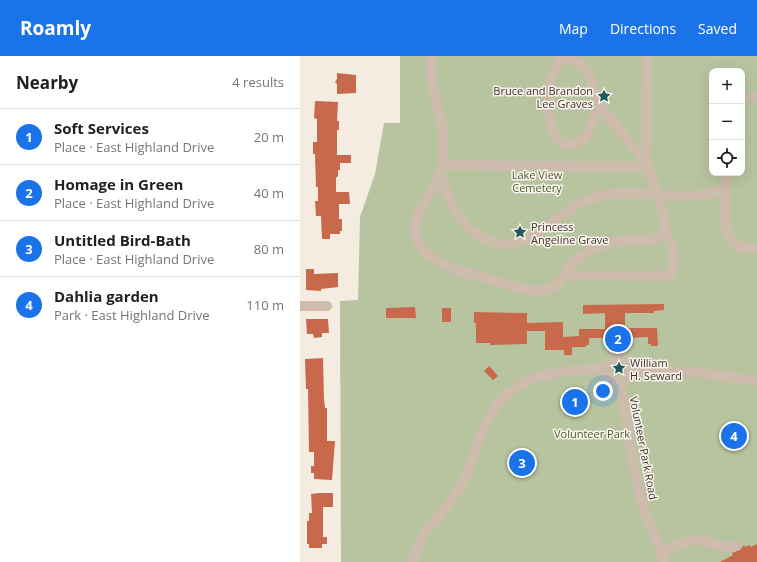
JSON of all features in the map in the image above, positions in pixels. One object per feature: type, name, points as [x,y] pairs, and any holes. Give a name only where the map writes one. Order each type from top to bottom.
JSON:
[{"type":"street","points":[[432,56],[431,84],[442,126],[441,169],[448,198],[463,223],[475,234],[502,243],[517,242],[532,236],[567,210],[595,198],[612,194],[705,195],[726,188]]},
{"type":"street","points":[[562,56],[573,60],[586,70],[592,83],[595,102],[591,126],[585,136],[572,144],[559,140],[550,124],[548,102],[552,77],[562,56]]},
{"type":"street","points":[[646,164],[647,56]]},
{"type":"street","points":[[745,98],[757,97]]},
{"type":"street","points":[[567,274],[670,276],[673,272],[673,251],[670,240],[665,234],[665,225],[658,195],[646,164],[595,102]]},
{"type":"street","points":[[441,169],[646,164]]},
{"type":"street","points":[[441,169],[418,215],[415,227],[419,242],[433,258],[461,272],[534,291],[551,288],[558,284],[577,260],[602,246],[621,241],[657,238],[665,234]]},
{"type":"street","points":[[726,176],[726,223],[729,237],[733,243],[742,248],[757,248]]},
{"type":"street","points":[[300,306],[327,306]]},
{"type":"street","points":[[619,358],[629,362],[631,369],[629,376],[620,382],[609,376],[607,369],[611,362],[619,358]]},
{"type":"street","points":[[413,562],[419,543],[452,500],[466,478],[488,419],[508,394],[526,382],[546,374],[568,370],[607,369]]},
{"type":"street","points":[[631,369],[687,371],[757,381]]},
{"type":"street","name":"Volunteer Park Road","points":[[620,382],[635,475],[646,516],[663,557]]},
{"type":"street","points":[[663,557],[686,541],[707,541],[722,548],[736,545]]},
{"type":"green space","points":[[400,56],[757,56],[757,562],[341,562],[340,301],[358,300],[360,217],[375,174],[384,123],[400,123]]},
{"type":"building","points":[[337,73],[356,75],[356,93],[337,94],[337,84],[335,82],[337,79]]},
{"type":"building","points":[[315,101],[338,102],[337,121],[339,121],[339,130],[337,130],[337,155],[351,155],[351,163],[340,163],[340,170],[338,170],[338,176],[336,178],[336,192],[349,192],[350,204],[339,204],[339,219],[342,219],[342,231],[340,231],[340,234],[330,234],[330,239],[322,239],[321,216],[316,216],[315,201],[318,201],[318,187],[316,187],[315,154],[313,154],[313,142],[317,142],[317,119],[314,118]]},
{"type":"building","points":[[306,269],[314,269],[314,274],[338,273],[338,287],[321,289],[321,291],[306,290]]},
{"type":"building","points":[[664,304],[664,310],[654,311],[654,313],[625,313],[625,327],[657,328],[658,346],[651,346],[651,344],[648,344],[648,337],[608,339],[589,338],[589,345],[586,345],[586,347],[572,347],[572,355],[564,355],[564,350],[545,350],[545,331],[527,331],[527,344],[490,345],[490,343],[476,343],[476,323],[474,323],[474,312],[527,313],[527,323],[563,322],[563,337],[579,336],[579,329],[605,329],[605,313],[583,314],[583,305]]},
{"type":"building","points":[[415,307],[416,318],[386,318],[386,308]]},
{"type":"building","points":[[442,308],[451,308],[451,322],[442,322]]},
{"type":"building","points":[[306,319],[328,319],[329,333],[322,333],[322,337],[314,338],[313,334],[307,334]]},
{"type":"building","points":[[323,358],[324,399],[325,408],[327,408],[327,441],[335,441],[332,480],[314,479],[314,473],[311,473],[311,466],[314,466],[314,452],[309,452],[308,389],[306,389],[305,359]]},
{"type":"building","points":[[489,366],[498,376],[493,380],[484,371]]},
{"type":"building","points":[[333,493],[333,507],[323,507],[323,537],[327,537],[327,544],[322,544],[322,548],[309,548],[309,544],[307,544],[307,521],[309,521],[309,513],[312,513],[311,494]]},
{"type":"building","points":[[757,544],[757,562],[720,562],[733,555],[732,553],[740,550],[744,545],[745,547],[750,545],[751,547]]},
{"type":"place","name":"Bruce and Brandon Lee Graves","points":[[604,96]]},
{"type":"place","name":"Princess Angeline Grave","points":[[520,232]]},
{"type":"place","name":"Homage in Green","points":[[618,339]]},
{"type":"place","name":"William H. Seward","points":[[619,368]]},
{"type":"place","name":"Soft Services","points":[[575,402]]},
{"type":"place","name":"Dahlia garden","points":[[734,436]]},
{"type":"place","name":"Untitled Bird-Bath","points":[[522,463]]},
{"type":"park label","name":"Lake View Cemetery","points":[[537,180]]},
{"type":"park label","name":"Volunteer Park","points":[[592,433]]}]
